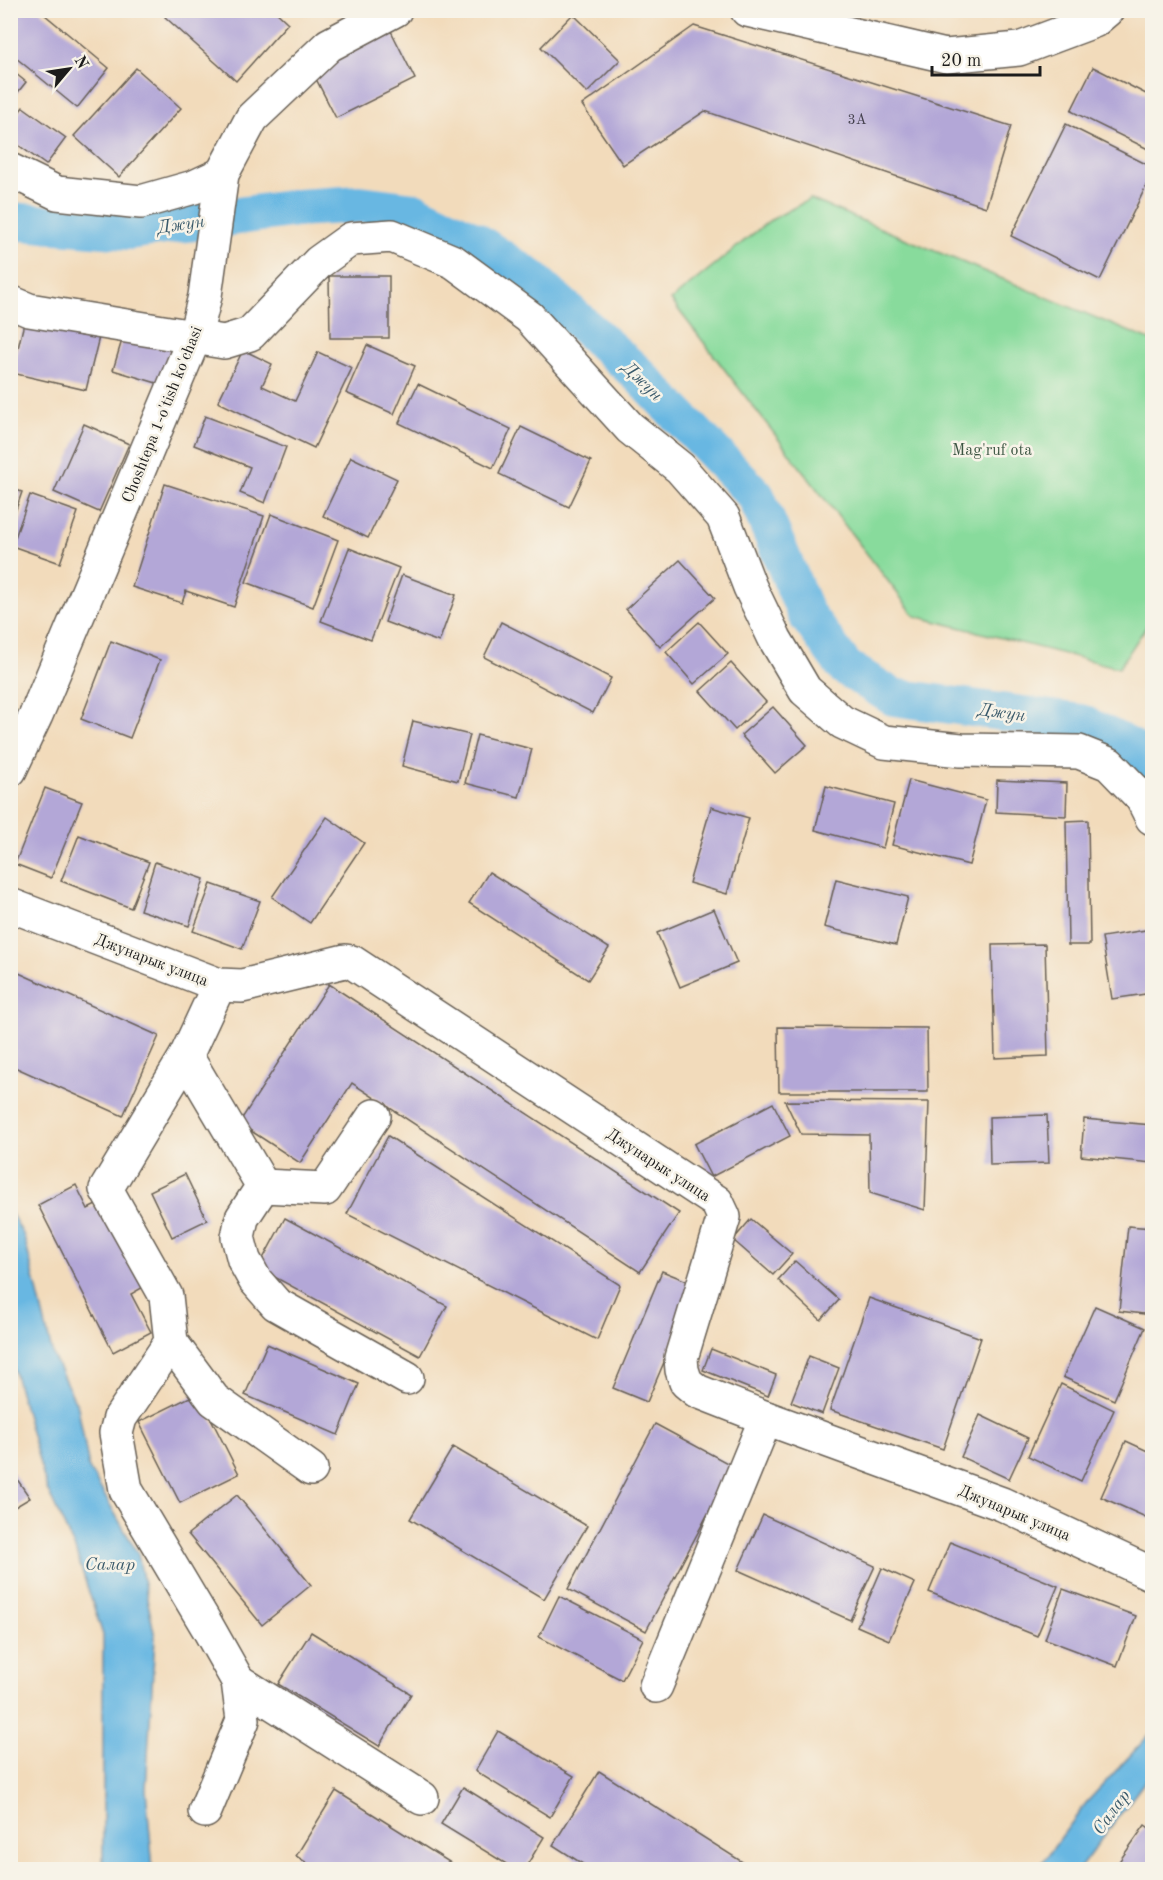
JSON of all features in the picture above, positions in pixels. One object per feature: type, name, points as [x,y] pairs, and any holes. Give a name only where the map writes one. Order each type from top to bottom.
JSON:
[{"type":"street","name":"Choshtepa 1-o'tish ko'chasi","points":[[10,770],[23,712],[195,336],[205,296],[222,174],[252,118],[328,45],[395,10]]},
{"type":"street","points":[[747,10],[946,56],[1019,49],[1094,21],[1107,10]]},
{"type":"street","points":[[10,170],[57,193],[141,202],[194,187],[222,174]]},
{"type":"street","points":[[10,302],[29,310],[224,342],[250,334],[320,261],[351,239],[392,236],[454,262],[529,317],[630,428],[680,468],[723,517],[750,587],[775,639],[805,690],[842,722],[884,742],[961,750],[1079,752],[1109,764],[1142,798],[1152,818]]},
{"type":"street","name":"Джунарык улица","points":[[10,906],[219,985],[242,986],[345,961],[352,962],[717,1202],[724,1217],[681,1358],[686,1382],[697,1392],[1002,1504],[1152,1574]]},
{"type":"street","points":[[219,985],[186,1056],[106,1189],[166,1296],[171,1342],[214,1400],[311,1469]]},
{"type":"street","points":[[186,1056],[263,1186]]},
{"type":"street","points":[[263,1186],[325,1189],[374,1116]]},
{"type":"street","points":[[263,1186],[242,1218],[238,1238],[244,1260],[255,1280],[276,1304],[407,1378]]},
{"type":"street","points":[[171,1342],[120,1418],[116,1432],[126,1490],[238,1681],[243,1720],[205,1810]]},
{"type":"street","points":[[656,1686],[766,1418]]},
{"type":"street","points":[[238,1681],[422,1798]]},
{"type":"green space","name":"Mag'ruf ota","points":[[810,199],[1152,341],[1152,618],[1119,668],[915,616],[671,300],[769,221]]},
{"type":"water","name":"Салар","points":[[10,1211],[24,1236],[53,1356],[78,1407],[89,1468],[138,1554],[155,1637],[146,1789],[153,1869],[103,1869],[103,1635],[75,1549],[47,1489],[11,1360]]},
{"type":"water","name":"Салар","points":[[1152,1732],[1152,1772],[1079,1869],[1038,1869],[1086,1803]]},
{"type":"building","points":[[10,10],[39,10],[109,68],[77,108],[10,53]]},
{"type":"building","points":[[171,10],[274,10],[288,23],[236,81],[165,17]]},
{"type":"building","points":[[573,14],[620,60],[587,93],[541,47]]},
{"type":"building","points":[[694,26],[1011,126],[986,207],[705,111],[623,165],[582,105]]},
{"type":"building","points":[[390,29],[415,79],[336,118],[311,69]]},
{"type":"building","points":[[1093,67],[1152,97],[1152,151],[1071,111]]},
{"type":"building","points":[[136,68],[181,108],[119,177],[74,136]]},
{"type":"building","points":[[10,69],[26,82],[10,102]]},
{"type":"building","points":[[23,107],[66,138],[46,165],[10,139],[10,124]]},
{"type":"building","points":[[1066,124],[1152,167],[1152,174],[1100,280],[1011,236]]},
{"type":"building","points":[[329,276],[389,276],[389,338],[330,338]]},
{"type":"building","points":[[25,319],[99,337],[86,390],[12,373]]},
{"type":"building","points":[[125,330],[172,345],[160,384],[113,370]]},
{"type":"building","points":[[367,345],[415,366],[394,414],[346,393]]},
{"type":"building","points":[[243,350],[272,364],[262,386],[295,401],[318,352],[352,368],[314,448],[218,402]]},
{"type":"building","points":[[418,384],[511,429],[493,468],[399,423]]},
{"type":"building","points":[[205,416],[286,447],[265,503],[240,493],[250,467],[194,445]]},
{"type":"building","points":[[84,424],[129,444],[99,512],[54,492]]},
{"type":"building","points":[[521,427],[591,461],[569,507],[499,474]]},
{"type":"building","points":[[351,457],[397,479],[368,538],[323,516]]},
{"type":"building","points":[[165,484],[264,516],[234,607],[186,591],[182,603],[132,587]]},
{"type":"building","points":[[10,488],[22,492],[11,524],[10,524]]},
{"type":"building","points":[[30,495],[78,512],[60,563],[12,546]]},
{"type":"building","points":[[271,514],[338,540],[313,607],[246,582]]},
{"type":"building","points":[[349,548],[399,568],[371,640],[321,621]]},
{"type":"building","points":[[680,560],[715,598],[660,647],[626,609]]},
{"type":"building","points":[[402,575],[456,595],[439,642],[385,622]]},
{"type":"building","points":[[501,622],[611,678],[593,713],[484,657]]},
{"type":"building","points":[[699,622],[728,654],[694,684],[666,652]]},
{"type":"building","points":[[111,641],[160,660],[130,738],[81,719]]},
{"type":"building","points":[[731,663],[766,702],[735,730],[700,691]]},
{"type":"building","points":[[773,707],[807,745],[775,773],[741,735]]},
{"type":"building","points":[[413,721],[470,735],[458,781],[402,766]]},
{"type":"building","points":[[477,735],[532,749],[519,797],[465,783]]},
{"type":"building","points":[[909,780],[986,800],[969,865],[892,845]]},
{"type":"building","points":[[997,780],[1067,783],[1066,816],[996,812]]},
{"type":"building","points":[[826,786],[894,804],[883,848],[815,830]]},
{"type":"building","points":[[45,788],[82,802],[51,878],[15,864]]},
{"type":"building","points":[[711,807],[749,818],[727,894],[689,883]]},
{"type":"building","points":[[327,817],[364,843],[310,923],[272,897]]},
{"type":"building","points":[[1088,820],[1090,945],[1068,945],[1066,821]]},
{"type":"building","points":[[79,835],[149,862],[131,908],[61,881]]},
{"type":"building","points":[[155,862],[204,879],[189,926],[140,910]]},
{"type":"building","points":[[489,872],[609,948],[588,980],[469,903]]},
{"type":"building","points":[[836,879],[908,897],[896,945],[824,927]]},
{"type":"building","points":[[211,884],[260,901],[242,949],[193,931]]},
{"type":"building","points":[[714,909],[737,963],[680,987],[657,933]]},
{"type":"building","points":[[1152,929],[1152,993],[1112,999],[1102,937]]},
{"type":"building","points":[[1045,944],[1048,1056],[995,1058],[992,945]]},
{"type":"building","points":[[10,969],[159,1036],[123,1116],[10,1065]]},
{"type":"building","points":[[329,984],[679,1213],[640,1272],[352,1083],[300,1163],[239,1123]]},
{"type":"building","points":[[778,1027],[927,1028],[928,1092],[779,1092]]},
{"type":"building","points":[[785,1101],[929,1102],[925,1210],[870,1193],[869,1135],[801,1134]]},
{"type":"building","points":[[773,1103],[790,1136],[711,1177],[694,1144]]},
{"type":"building","points":[[1047,1115],[1049,1163],[990,1165],[989,1117]]},
{"type":"building","points":[[1084,1119],[1152,1125],[1152,1163],[1081,1156]]},
{"type":"building","points":[[388,1136],[620,1285],[597,1340],[347,1214]]},
{"type":"building","points":[[185,1174],[207,1220],[172,1237],[150,1191]]},
{"type":"building","points":[[76,1185],[88,1209],[104,1201],[147,1285],[131,1294],[151,1332],[113,1352],[38,1205]]},
{"type":"building","points":[[285,1218],[447,1306],[420,1356],[258,1268]]},
{"type":"building","points":[[751,1219],[792,1254],[773,1275],[733,1240]]},
{"type":"building","points":[[1128,1226],[1152,1228],[1152,1315],[1119,1311]]},
{"type":"building","points":[[795,1261],[839,1300],[821,1320],[778,1280]]},
{"type":"building","points":[[662,1271],[697,1285],[647,1402],[613,1388]]},
{"type":"building","points":[[869,1298],[981,1338],[943,1449],[830,1410]]},
{"type":"building","points":[[1095,1306],[1145,1328],[1114,1400],[1063,1377]]},
{"type":"building","points":[[267,1344],[359,1384],[338,1435],[245,1395]]},
{"type":"building","points":[[711,1349],[776,1375],[768,1396],[703,1370]]},
{"type":"building","points":[[809,1356],[839,1368],[822,1414],[791,1402]]},
{"type":"building","points":[[1152,1362],[1152,1391],[1146,1389]]},
{"type":"building","points":[[1061,1384],[1114,1410],[1081,1481],[1028,1456]]},
{"type":"building","points":[[198,1393],[239,1474],[180,1503],[139,1422]]},
{"type":"building","points":[[980,1415],[1028,1438],[1009,1479],[961,1457]]},
{"type":"building","points":[[655,1424],[733,1466],[646,1631],[568,1589]]},
{"type":"building","points":[[1126,1441],[1152,1453],[1152,1513],[1150,1519],[1101,1497]]},
{"type":"building","points":[[453,1447],[587,1526],[544,1599],[410,1519]]},
{"type":"building","points":[[10,1469],[30,1498],[10,1510]]},
{"type":"building","points":[[237,1495],[311,1585],[262,1625],[188,1534]]},
{"type":"building","points":[[763,1515],[875,1566],[850,1620],[738,1570]]},
{"type":"building","points":[[950,1542],[1058,1586],[1037,1636],[929,1592]]},
{"type":"building","points":[[882,1568],[915,1583],[889,1640],[857,1626]]},
{"type":"building","points":[[1063,1589],[1136,1616],[1117,1666],[1045,1639]]},
{"type":"building","points":[[559,1596],[643,1639],[622,1680],[539,1637]]},
{"type":"building","points":[[311,1632],[411,1694],[379,1746],[278,1684]]},
{"type":"building","points":[[498,1731],[574,1776],[550,1817],[475,1771]]},
{"type":"building","points":[[599,1771],[755,1870],[592,1870],[553,1845]]},
{"type":"building","points":[[463,1787],[544,1837],[524,1870],[516,1870],[441,1824]]},
{"type":"building","points":[[336,1791],[462,1870],[318,1870],[296,1856]]},
{"type":"building","points":[[1145,1825],[1152,1830],[1152,1870],[1113,1870]]},
{"type":"waterway","name":"Джун","points":[[10,221],[129,231],[297,208],[360,204],[414,211],[474,240],[531,278],[639,375],[756,496],[806,614],[845,667],[893,697],[1081,723],[1130,747],[1152,777]]}]
